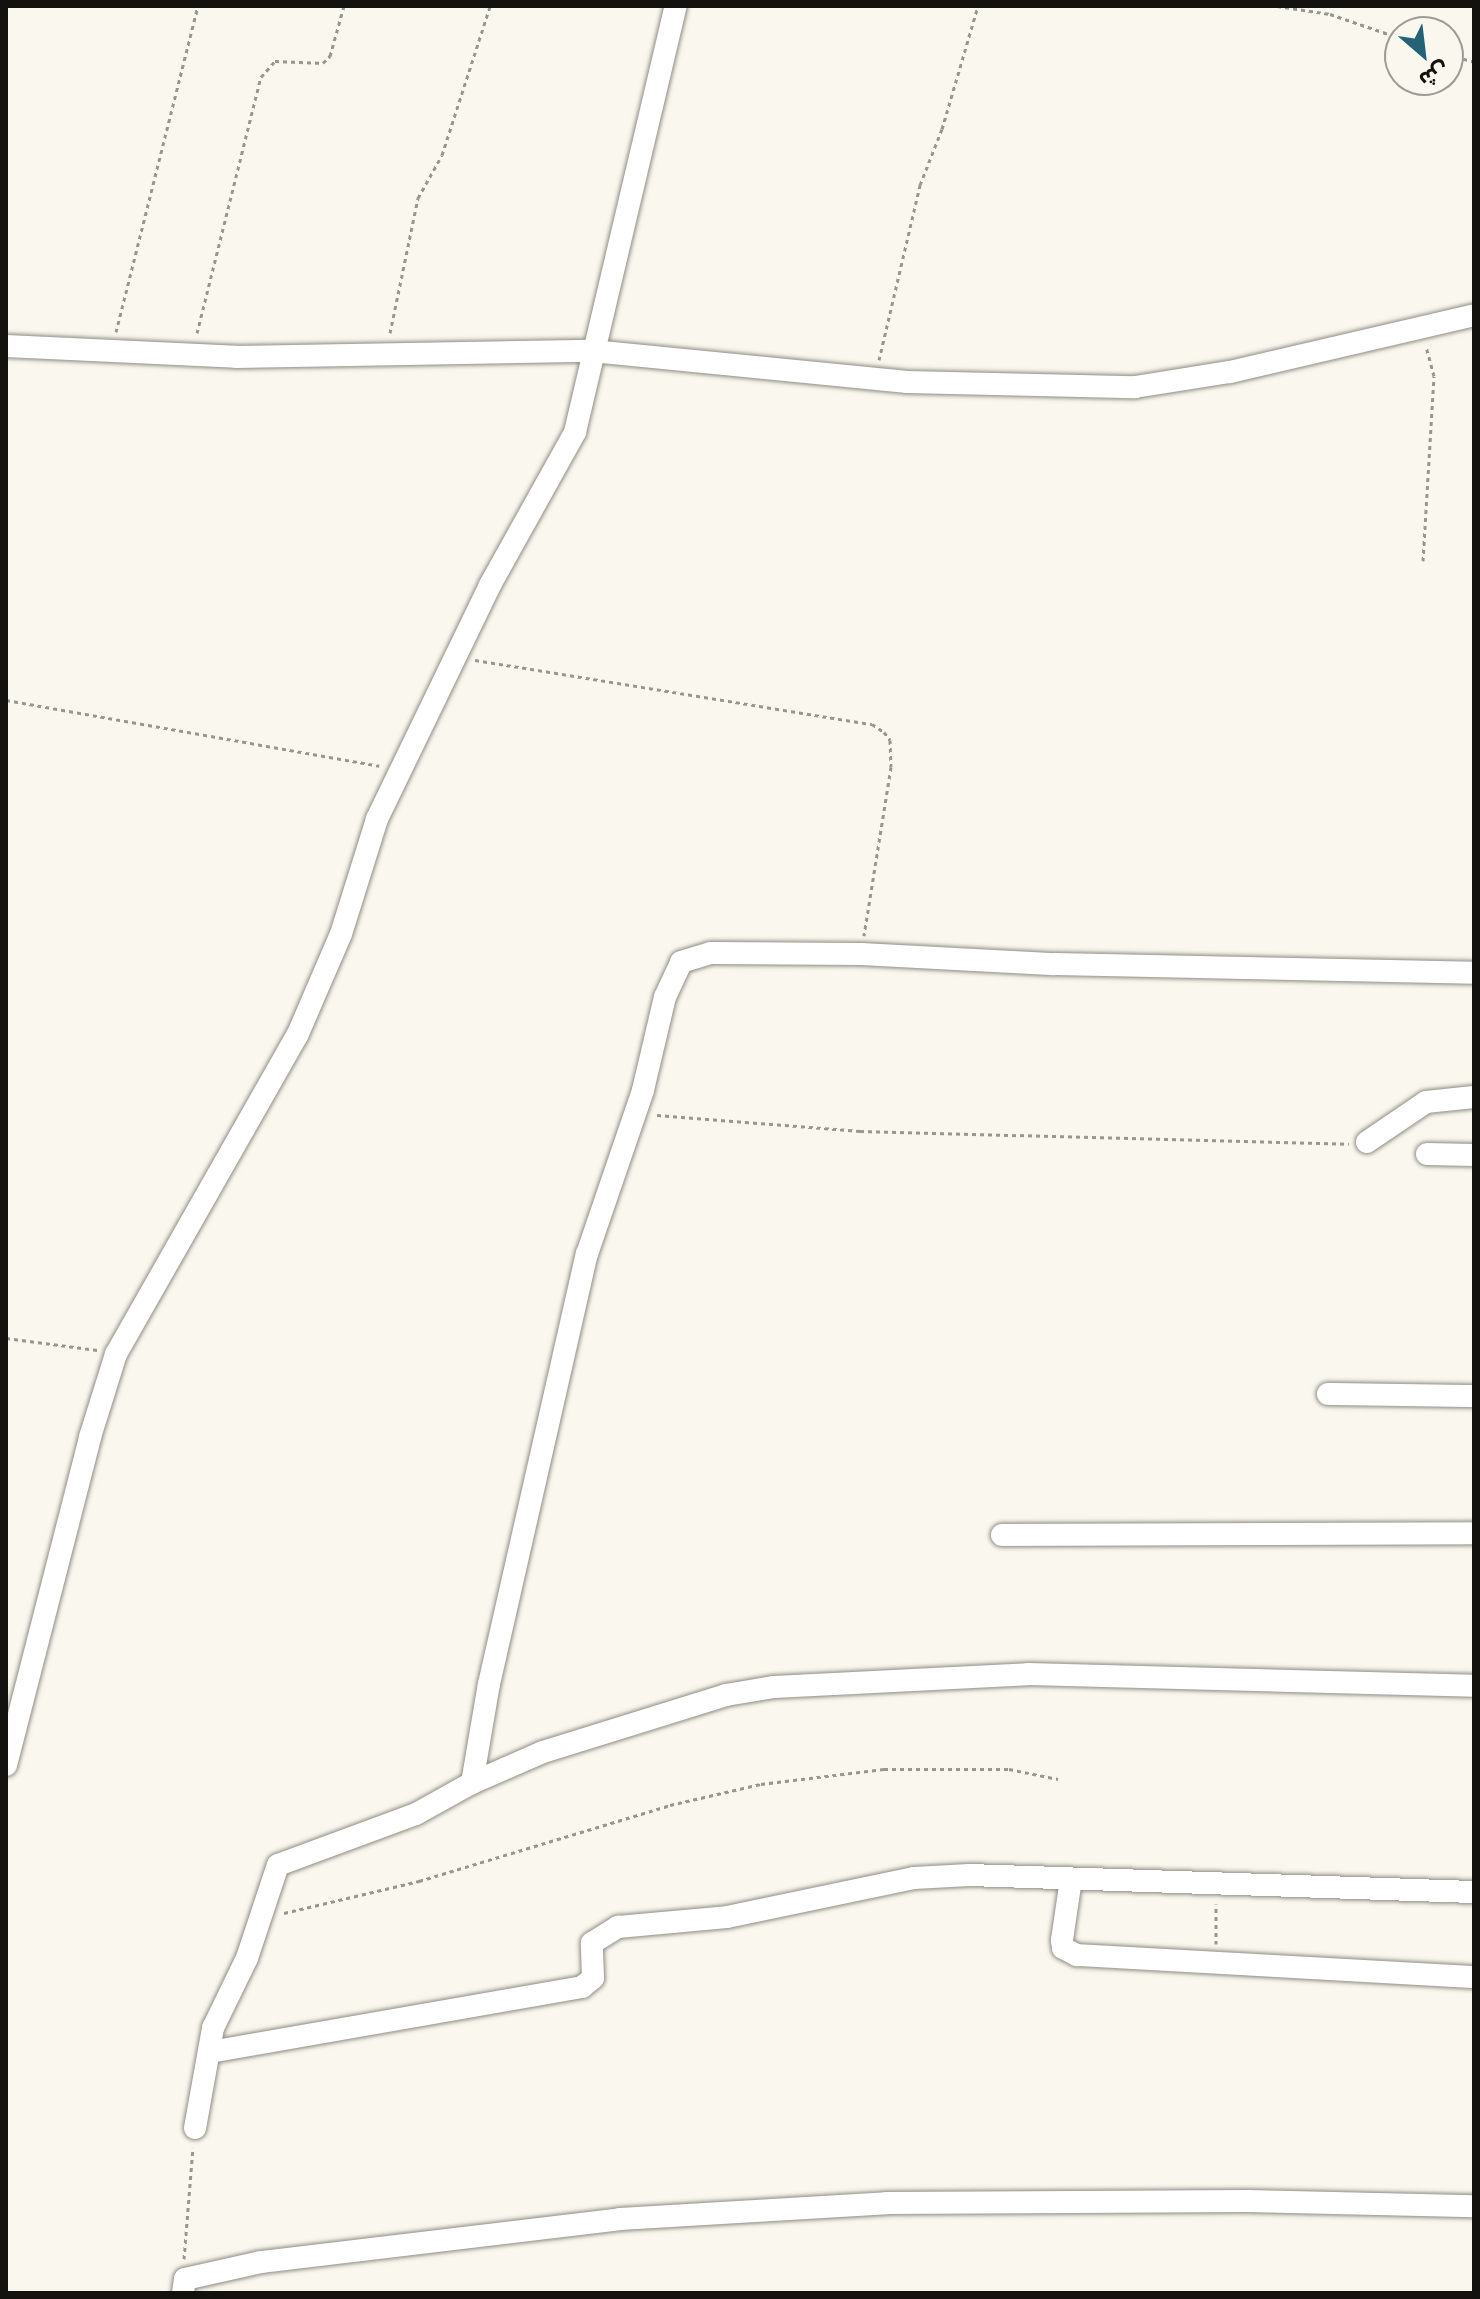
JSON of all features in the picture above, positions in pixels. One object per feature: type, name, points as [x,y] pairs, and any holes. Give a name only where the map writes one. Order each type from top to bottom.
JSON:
[{"type":"street","points":[[6,1765],[90,1437],[116,1354],[297,1036],[341,934],[377,819],[490,585],[571,444],[676,6]]},
{"type":"street","points":[[6,346],[192,356],[386,357],[592,351],[875,379],[1135,387],[1230,372],[1474,315]]},
{"type":"street","points":[[472,1783],[489,1684],[587,1254],[633,1114],[665,997],[681,962],[711,953],[861,954],[1055,964],[1474,973]]},
{"type":"street","points":[[1367,1142],[1426,1102],[1474,1097]]},
{"type":"street","points":[[1427,1154],[1474,1155]]},
{"type":"street","points":[[1328,1394],[1474,1396]]},
{"type":"street","points":[[1002,1535],[1474,1533]]},
{"type":"street","points":[[195,2128],[218,2013],[261,1917],[275,1871],[283,1861],[416,1814],[472,1783],[543,1752],[726,1695],[789,1686],[1028,1674],[1474,1686]]},
{"type":"street","points":[[210,2052],[582,1987],[593,1978],[592,1943],[632,1923],[727,1917],[943,1875],[1474,1892]]},
{"type":"street","points":[[1071,1879],[1062,1940],[1069,1953],[1474,1977]]},
{"type":"street","points":[[184,2286],[261,2262],[620,2219],[802,2207],[1118,2201],[1474,2206]]},
{"type":"path","points":[[110,353],[198,6]]},
{"type":"path","points":[[192,356],[261,77],[275,61],[323,63],[330,56],[344,6]]},
{"type":"path","points":[[386,357],[418,198],[436,169],[490,6]]},
{"type":"path","points":[[875,379],[920,185],[942,129],[978,6]]},
{"type":"path","points":[[1277,6],[1330,14],[1384,33]]},
{"type":"path","points":[[1413,327],[1434,361],[1423,561]]},
{"type":"path","points":[[456,657],[864,723],[884,732],[890,740],[891,767],[861,954]]},
{"type":"path","points":[[6,700],[402,770]]},
{"type":"path","points":[[633,1114],[875,1131],[1367,1142]]},
{"type":"path","points":[[6,1338],[116,1354]]},
{"type":"path","points":[[261,1917],[419,1881],[670,1805],[761,1784],[884,1769],[1009,1769],[1058,1779]]},
{"type":"path","points":[[1215,1964],[1217,1884]]},
{"type":"path","points":[[184,2286],[195,2128]]}]
